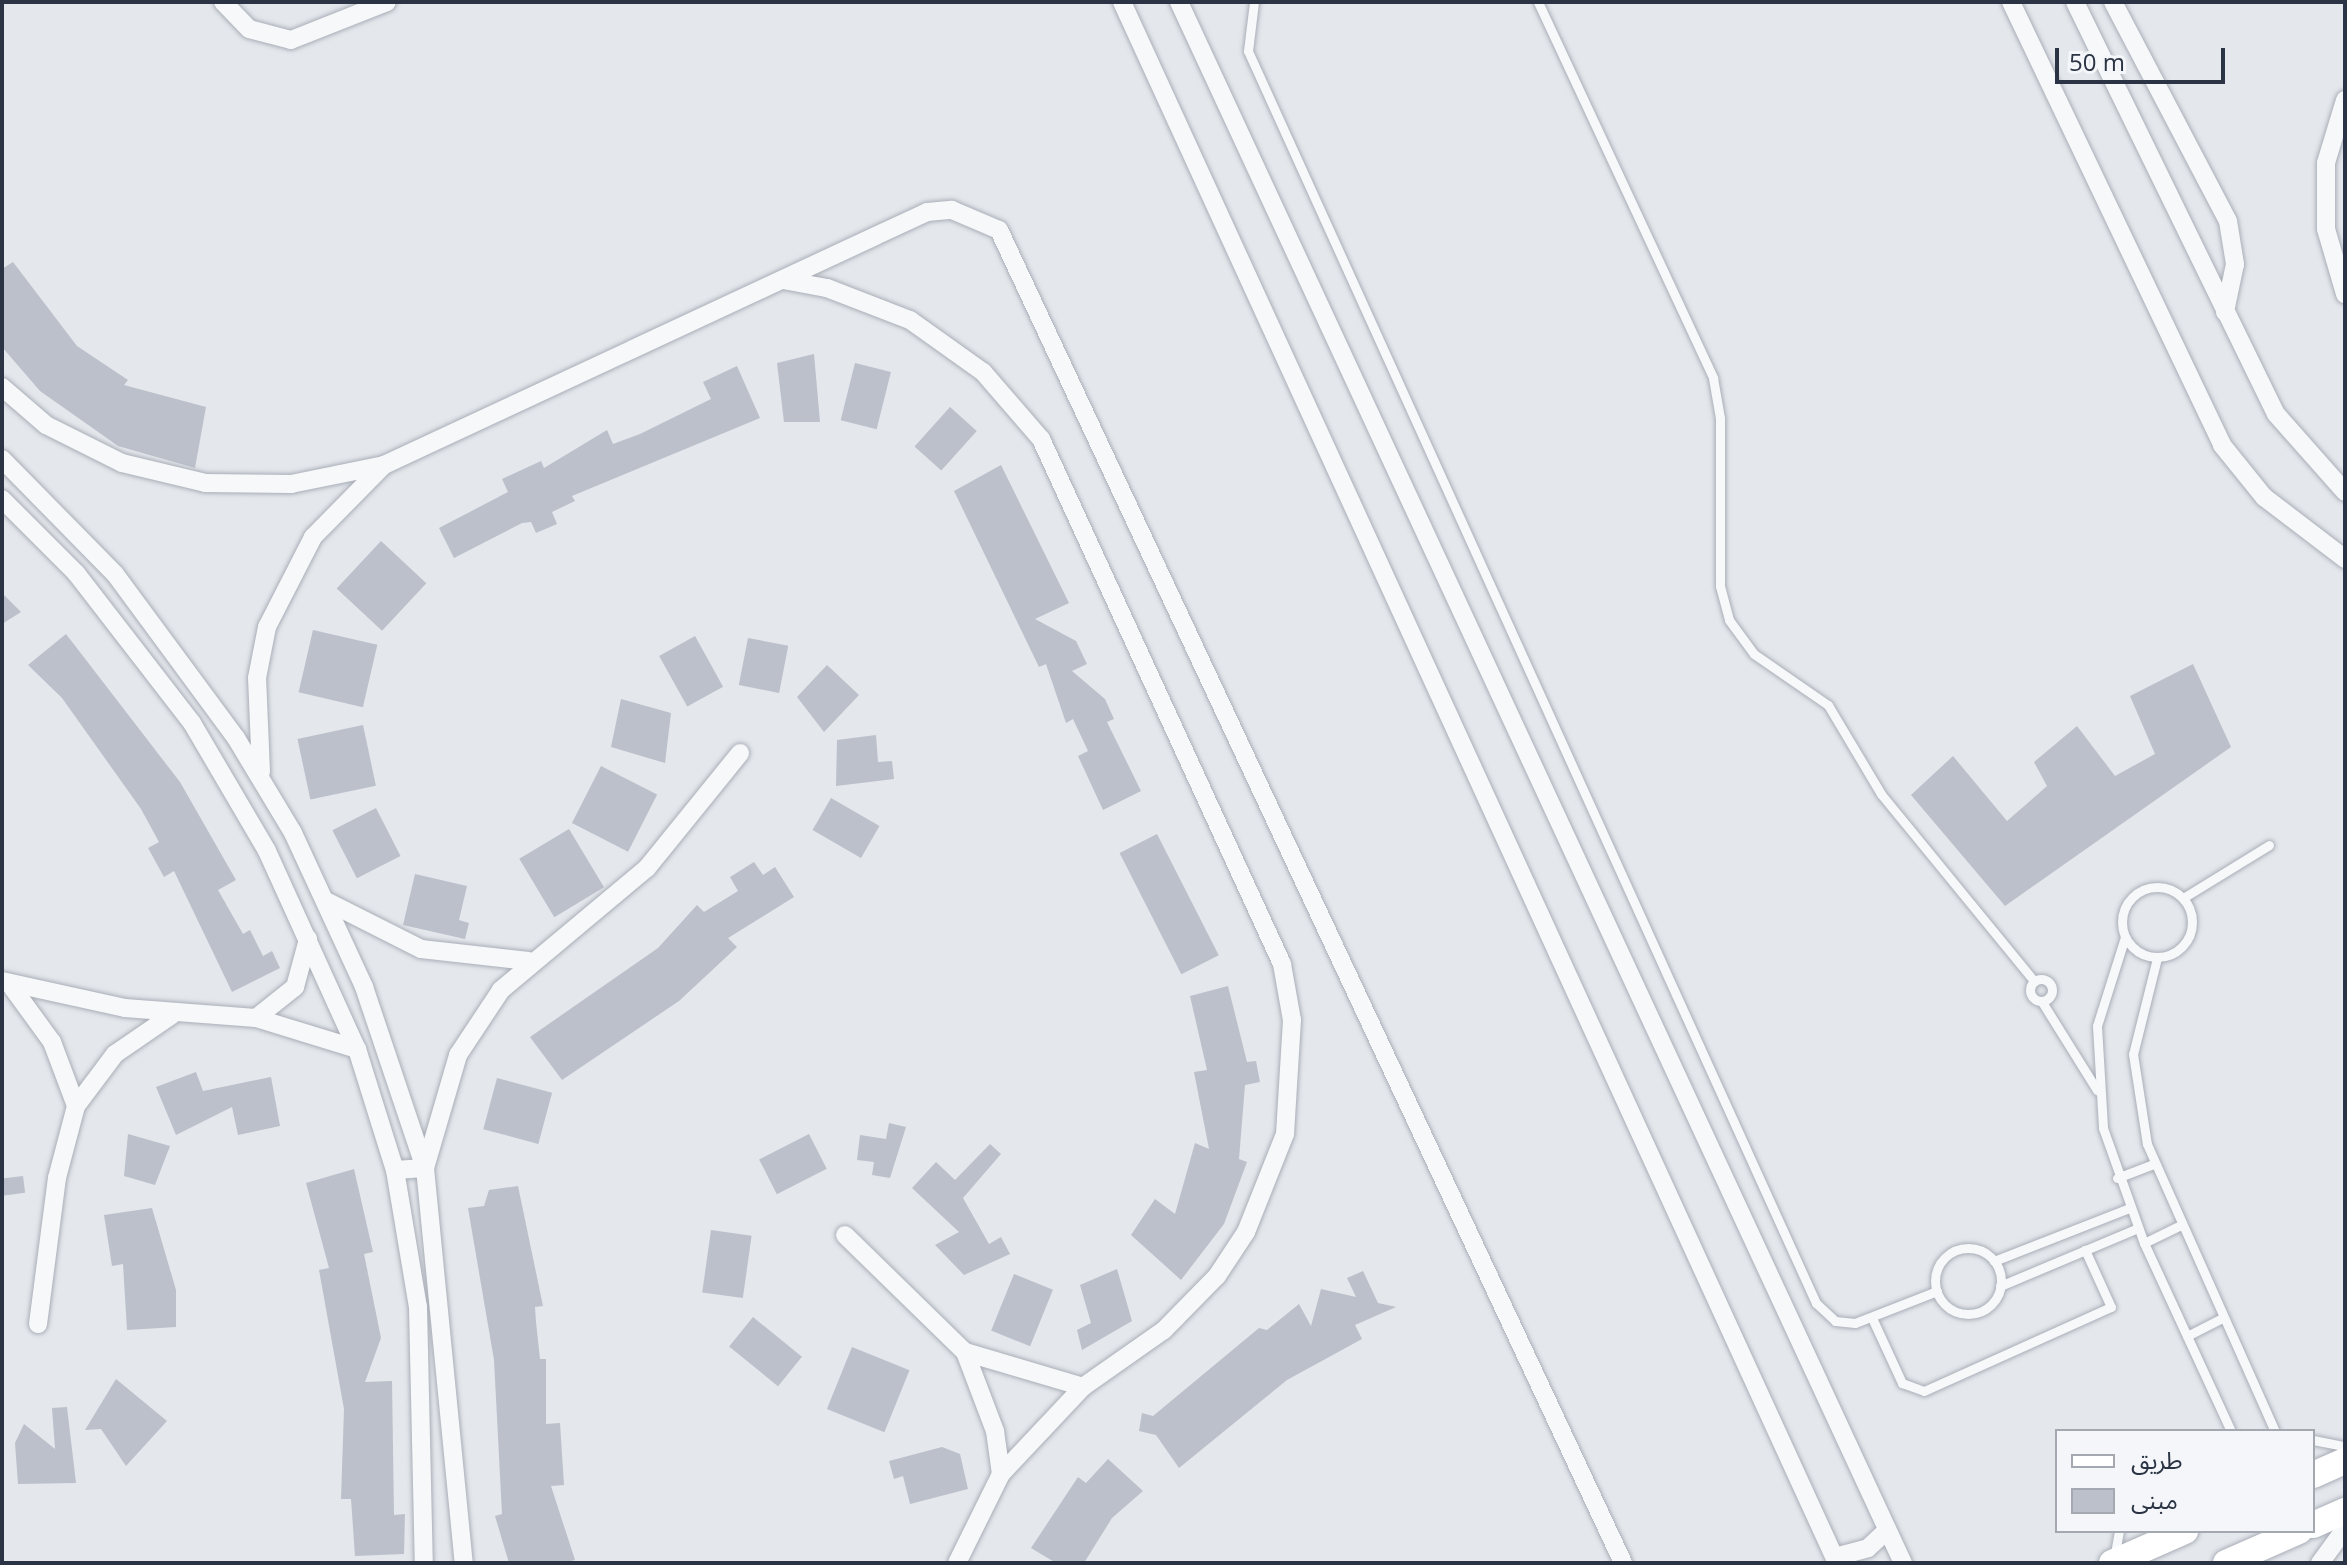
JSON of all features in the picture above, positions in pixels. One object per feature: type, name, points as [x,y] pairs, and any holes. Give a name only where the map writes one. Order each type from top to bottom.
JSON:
[{"type":"street","points":[[223,2],[249,29],[291,40],[387,2]]},
{"type":"street","points":[[1122,2],[1836,1560],[1858,1553],[1885,1532]]},
{"type":"street","points":[[1179,2],[1885,1532],[1903,1563]]},
{"type":"street","points":[[2011,2],[2222,445],[2264,497],[2342,560]]},
{"type":"street","points":[[2075,2],[2276,414],[2345,492]]},
{"type":"street","points":[[2113,2],[2228,221],[2235,264],[2225,312]]},
{"type":"street","points":[[2345,100],[2326,163],[2326,229],[2345,294]]},
{"type":"street","points":[[6,399],[83,446],[177,478],[291,484],[384,465],[927,212],[977,216],[1014,251],[1623,1563]]},
{"type":"street","points":[[783,280],[827,288],[910,320],[983,372],[1041,439],[1282,964],[1293,1078],[1269,1185],[1217,1276],[1164,1330],[1083,1387],[1001,1474],[957,1563]]},
{"type":"street","points":[[2,459],[115,574],[262,779],[326,901],[399,1076],[425,1168],[464,1563]]},
{"type":"street","points":[[262,779],[256,690],[267,627],[313,537],[384,465]]},
{"type":"street","points":[[2,499],[76,573],[145,658],[267,851],[357,1049],[395,1170],[418,1307],[424,1563]]},
{"type":"street","points":[[425,1168],[458,1055],[528,961],[592,918],[647,868],[740,753]]},
{"type":"street","points":[[267,851],[293,833]]},
{"type":"street","points":[[326,901],[421,949],[528,961]]},
{"type":"street","points":[[256,1018],[295,987],[308,939]]},
{"type":"street","points":[[6,982],[172,1015],[256,1018],[357,1049]]},
{"type":"street","points":[[6,982],[52,1042],[76,1106]]},
{"type":"street","points":[[38,1324],[55,1192],[76,1106],[115,1054],[172,1015]]},
{"type":"street","points":[[395,1170],[425,1168]]},
{"type":"street","points":[[845,1235],[965,1352],[995,1431],[1001,1474]]},
{"type":"street","points":[[965,1352],[1083,1387]]},
{"type":"street","points":[[2315,1474],[2345,1461]]},
{"type":"street","points":[[2315,1524],[2345,1511]]},
{"type":"street","points":[[2320,1563],[2345,1529]]},
{"type":"street","points":[[2113,1563],[2180,1533]]},
{"type":"street","points":[[2226,1563],[2294,1533]]},
{"type":"lane","points":[[1254,2],[1248,51],[1816,1303],[1835,1321],[1872,1318],[1937,1291]]},
{"type":"lane","points":[[1538,2],[1713,378],[1720,418],[1720,586],[1729,620],[1754,654],[1828,705],[1881,794],[2034,981],[2052,990],[2042,1002]]},
{"type":"lane","points":[[2183,898],[2269,845]]},
{"type":"lane","points":[[2125,937],[2138,952],[2157,958],[2177,952],[2190,936],[2193,916],[2183,898],[2164,887],[2143,890],[2126,905],[2125,937],[2099,1013],[2097,1091],[2117,1178],[2230,1429]]},
{"type":"lane","points":[[2157,958],[2133,1054],[2153,1164],[2274,1429]]},
{"type":"lane","points":[[2034,981],[2031,997],[2042,1002],[2097,1091]]},
{"type":"lane","points":[[2117,1178],[2153,1164]]},
{"type":"lane","points":[[1994,1261],[2129,1208]]},
{"type":"lane","points":[[2144,1243],[2179,1226]]},
{"type":"lane","points":[[2000,1286],[2138,1228]]},
{"type":"lane","points":[[1976,1250],[1994,1261],[2000,1286],[1991,1304],[1973,1314],[1952,1311],[1937,1291],[1939,1264],[1955,1251],[1976,1250]]},
{"type":"lane","points":[[1872,1318],[1902,1383],[1924,1391],[2111,1307],[2085,1250]]},
{"type":"lane","points":[[2187,1336],[2222,1318]]},
{"type":"lane","points":[[2315,1440],[2345,1446]]},
{"type":"lane","points":[[2113,1563],[2119,1533]]},
{"type":"building","points":[[13,262],[77,346],[128,380],[124,385],[206,407],[195,468],[118,446],[40,391],[2,347],[2,269]]},
{"type":"building","points":[[814,354],[820,422],[784,422],[777,363]]},
{"type":"building","points":[[855,363],[891,372],[877,429],[841,420]]},
{"type":"building","points":[[737,366],[760,418],[572,496],[575,501],[552,512],[557,524],[536,533],[531,522],[522,523],[454,558],[439,528],[508,492],[502,479],[541,461],[544,468],[607,430],[613,444],[640,434],[711,399],[703,382]]},
{"type":"building","points":[[950,407],[977,431],[941,470],[915,446]]},
{"type":"building","points":[[1001,465],[1069,603],[1035,619],[1076,641],[1087,664],[1072,671],[1105,699],[1114,719],[1107,722],[1141,791],[1103,810],[1078,756],[1088,751],[1073,719],[1066,723],[1046,664],[1039,667],[954,491]]},
{"type":"building","points":[[381,541],[426,583],[382,631],[337,589]]},
{"type":"building","points":[[2,593],[21,612],[2,624]]},
{"type":"building","points":[[313,630],[377,645],[363,707],[299,692]]},
{"type":"building","points":[[66,634],[180,782],[236,880],[218,890],[243,934],[250,930],[263,956],[272,951],[280,968],[232,992],[174,871],[164,877],[148,848],[159,842],[141,809],[62,698],[28,665]]},
{"type":"building","points":[[695,636],[723,687],[687,707],[659,656]]},
{"type":"building","points":[[748,638],[788,646],[779,693],[739,685]]},
{"type":"building","points":[[2193,664],[2231,747],[2005,906],[1911,795],[1953,756],[2007,821],[2047,786],[2034,762],[2077,726],[2115,776],[2155,754],[2130,696]]},
{"type":"building","points":[[827,665],[859,695],[824,732],[797,697]]},
{"type":"building","points":[[621,699],[671,713],[665,763],[611,747]]},
{"type":"building","points":[[363,725],[376,786],[310,800],[297,739]]},
{"type":"building","points":[[876,735],[878,762],[892,761],[894,779],[836,786],[837,740]]},
{"type":"building","points":[[601,766],[657,795],[628,852],[572,823]]},
{"type":"building","points":[[831,798],[879,826],[861,858],[812,830]]},
{"type":"building","points":[[376,808],[401,856],[357,878],[332,830]]},
{"type":"building","points":[[569,829],[604,887],[554,917],[519,859]]},
{"type":"building","points":[[1157,834],[1219,955],[1181,974],[1120,853]]},
{"type":"building","points":[[754,862],[763,875],[775,867],[794,897],[728,938],[737,947],[679,1001],[562,1080],[530,1037],[658,948],[697,905],[704,912],[738,891],[730,877]]},
{"type":"building","points":[[415,874],[467,886],[459,920],[469,923],[465,939],[403,925]]},
{"type":"building","points":[[1228,986],[1247,1062],[1256,1061],[1260,1082],[1245,1085],[1239,1159],[1247,1162],[1224,1224],[1181,1280],[1131,1235],[1155,1199],[1175,1214],[1195,1143],[1209,1149],[1194,1072],[1207,1070],[1190,996]]},
{"type":"building","points":[[196,1072],[203,1091],[271,1077],[280,1126],[238,1135],[232,1107],[176,1135],[156,1087]]},
{"type":"building","points":[[497,1078],[552,1093],[538,1144],[483,1129]]},
{"type":"building","points":[[889,1123],[906,1127],[890,1178],[872,1175],[874,1162],[857,1160],[860,1135],[886,1139]]},
{"type":"building","points":[[128,1134],[170,1146],[155,1185],[124,1176]]},
{"type":"building","points":[[809,1134],[827,1169],[777,1194],[759,1159]]},
{"type":"building","points":[[990,1144],[1001,1154],[963,1198],[989,1244],[1001,1237],[1010,1254],[964,1275],[935,1245],[959,1232],[912,1188],[936,1162],[955,1180]]},
{"type":"building","points":[[354,1169],[373,1252],[364,1254],[381,1338],[365,1382],[392,1381],[394,1515],[405,1514],[404,1554],[355,1556],[351,1499],[341,1499],[344,1409],[319,1270],[329,1268],[306,1183]]},
{"type":"building","points":[[23,1176],[25,1193],[4,1195],[2,1179]]},
{"type":"building","points":[[518,1186],[543,1306],[535,1307],[540,1359],[546,1359],[546,1424],[560,1423],[564,1485],[551,1486],[575,1560],[563,1563],[509,1563],[495,1516],[502,1514],[494,1360],[468,1208],[484,1206],[489,1190]]},
{"type":"building","points":[[152,1208],[176,1290],[176,1327],[127,1330],[123,1264],[112,1266],[104,1215]]},
{"type":"building","points":[[711,1230],[752,1236],[743,1298],[702,1292]]},
{"type":"building","points":[[1117,1269],[1132,1321],[1082,1350],[1077,1330],[1091,1323],[1080,1285]]},
{"type":"building","points":[[1363,1271],[1378,1303],[1396,1307],[1355,1325],[1362,1339],[1287,1380],[1179,1468],[1156,1435],[1139,1431],[1142,1413],[1153,1416],[1259,1328],[1267,1330],[1299,1304],[1311,1326],[1321,1289],[1356,1297],[1347,1278]]},
{"type":"building","points":[[1014,1274],[1053,1290],[1030,1346],[991,1331]]},
{"type":"building","points":[[753,1317],[802,1357],[778,1386],[729,1347]]},
{"type":"building","points":[[852,1347],[909,1370],[884,1432],[827,1409]]},
{"type":"building","points":[[116,1379],[167,1421],[126,1466],[101,1429],[85,1430]]},
{"type":"building","points":[[67,1407],[76,1483],[18,1484],[15,1443],[24,1424],[55,1449],[52,1408]]},
{"type":"building","points":[[942,1447],[960,1454],[968,1489],[910,1504],[903,1476],[894,1479],[889,1461]]},
{"type":"building","points":[[1108,1459],[1143,1491],[1112,1518],[1084,1563],[1056,1563],[1031,1548],[1078,1477],[1086,1483]]}]
